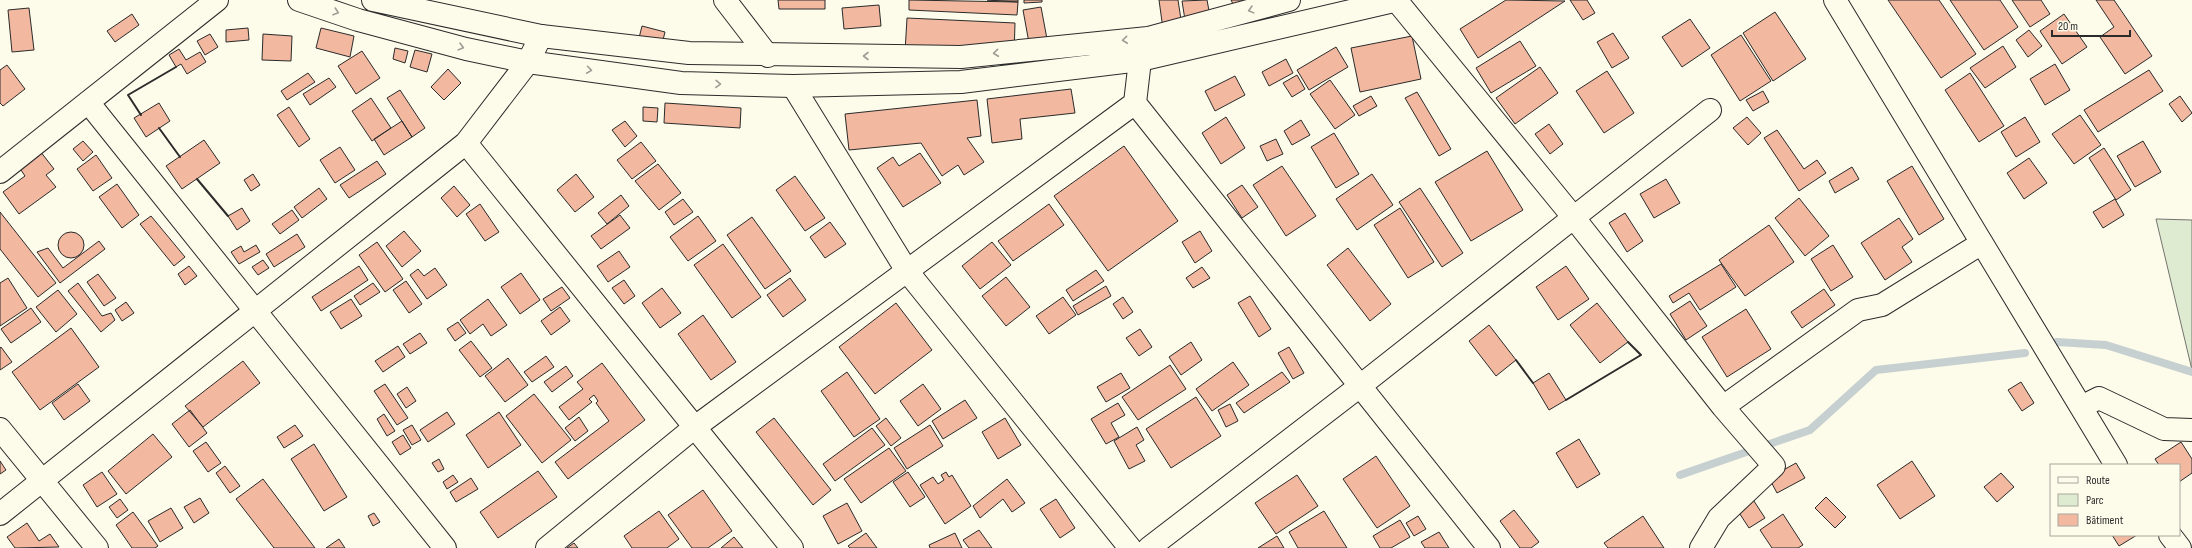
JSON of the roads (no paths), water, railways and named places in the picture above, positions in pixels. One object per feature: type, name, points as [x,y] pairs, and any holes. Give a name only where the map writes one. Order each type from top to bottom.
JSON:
[{"type":"street","points":[[0,172],[217,0]]},
{"type":"street","points":[[299,0],[358,20],[466,49],[528,62],[681,83],[793,86],[961,82],[1140,60],[1397,0],[1574,218],[1730,415],[1774,466],[1719,518],[1701,548]]},
{"type":"street","points":[[373,0],[541,36],[689,53],[768,56],[961,57],[1148,38],[1289,0]]},
{"type":"street","points":[[725,0],[768,56]]},
{"type":"street","points":[[1835,0],[2115,464]]},
{"type":"street","points":[[0,514],[466,143],[528,62],[541,36]]},
{"type":"street","points":[[1140,60],[1135,103],[1489,548]]},
{"type":"street","points":[[793,86],[907,271],[1130,548]]},
{"type":"street","points":[[88,102],[445,548]]},
{"type":"street","points":[[547,548],[695,427],[1135,103]]},
{"type":"street","points":[[1149,548],[1360,386],[1710,110]]},
{"type":"street","points":[[466,143],[792,548]]},
{"type":"street","points":[[1730,415],[1858,310],[1882,305],[1982,243]]},
{"type":"street","points":[[2081,407],[2099,398],[2164,429],[2192,430]]},
{"type":"street","points":[[0,430],[97,548]]},
{"type":"street","points":[[2171,536],[2180,548]]},
{"type":"waterway","points":[[2057,342],[2106,345],[2192,372]]},
{"type":"waterway","points":[[1680,475],[1810,430],[1876,370],[2025,353]]}]
